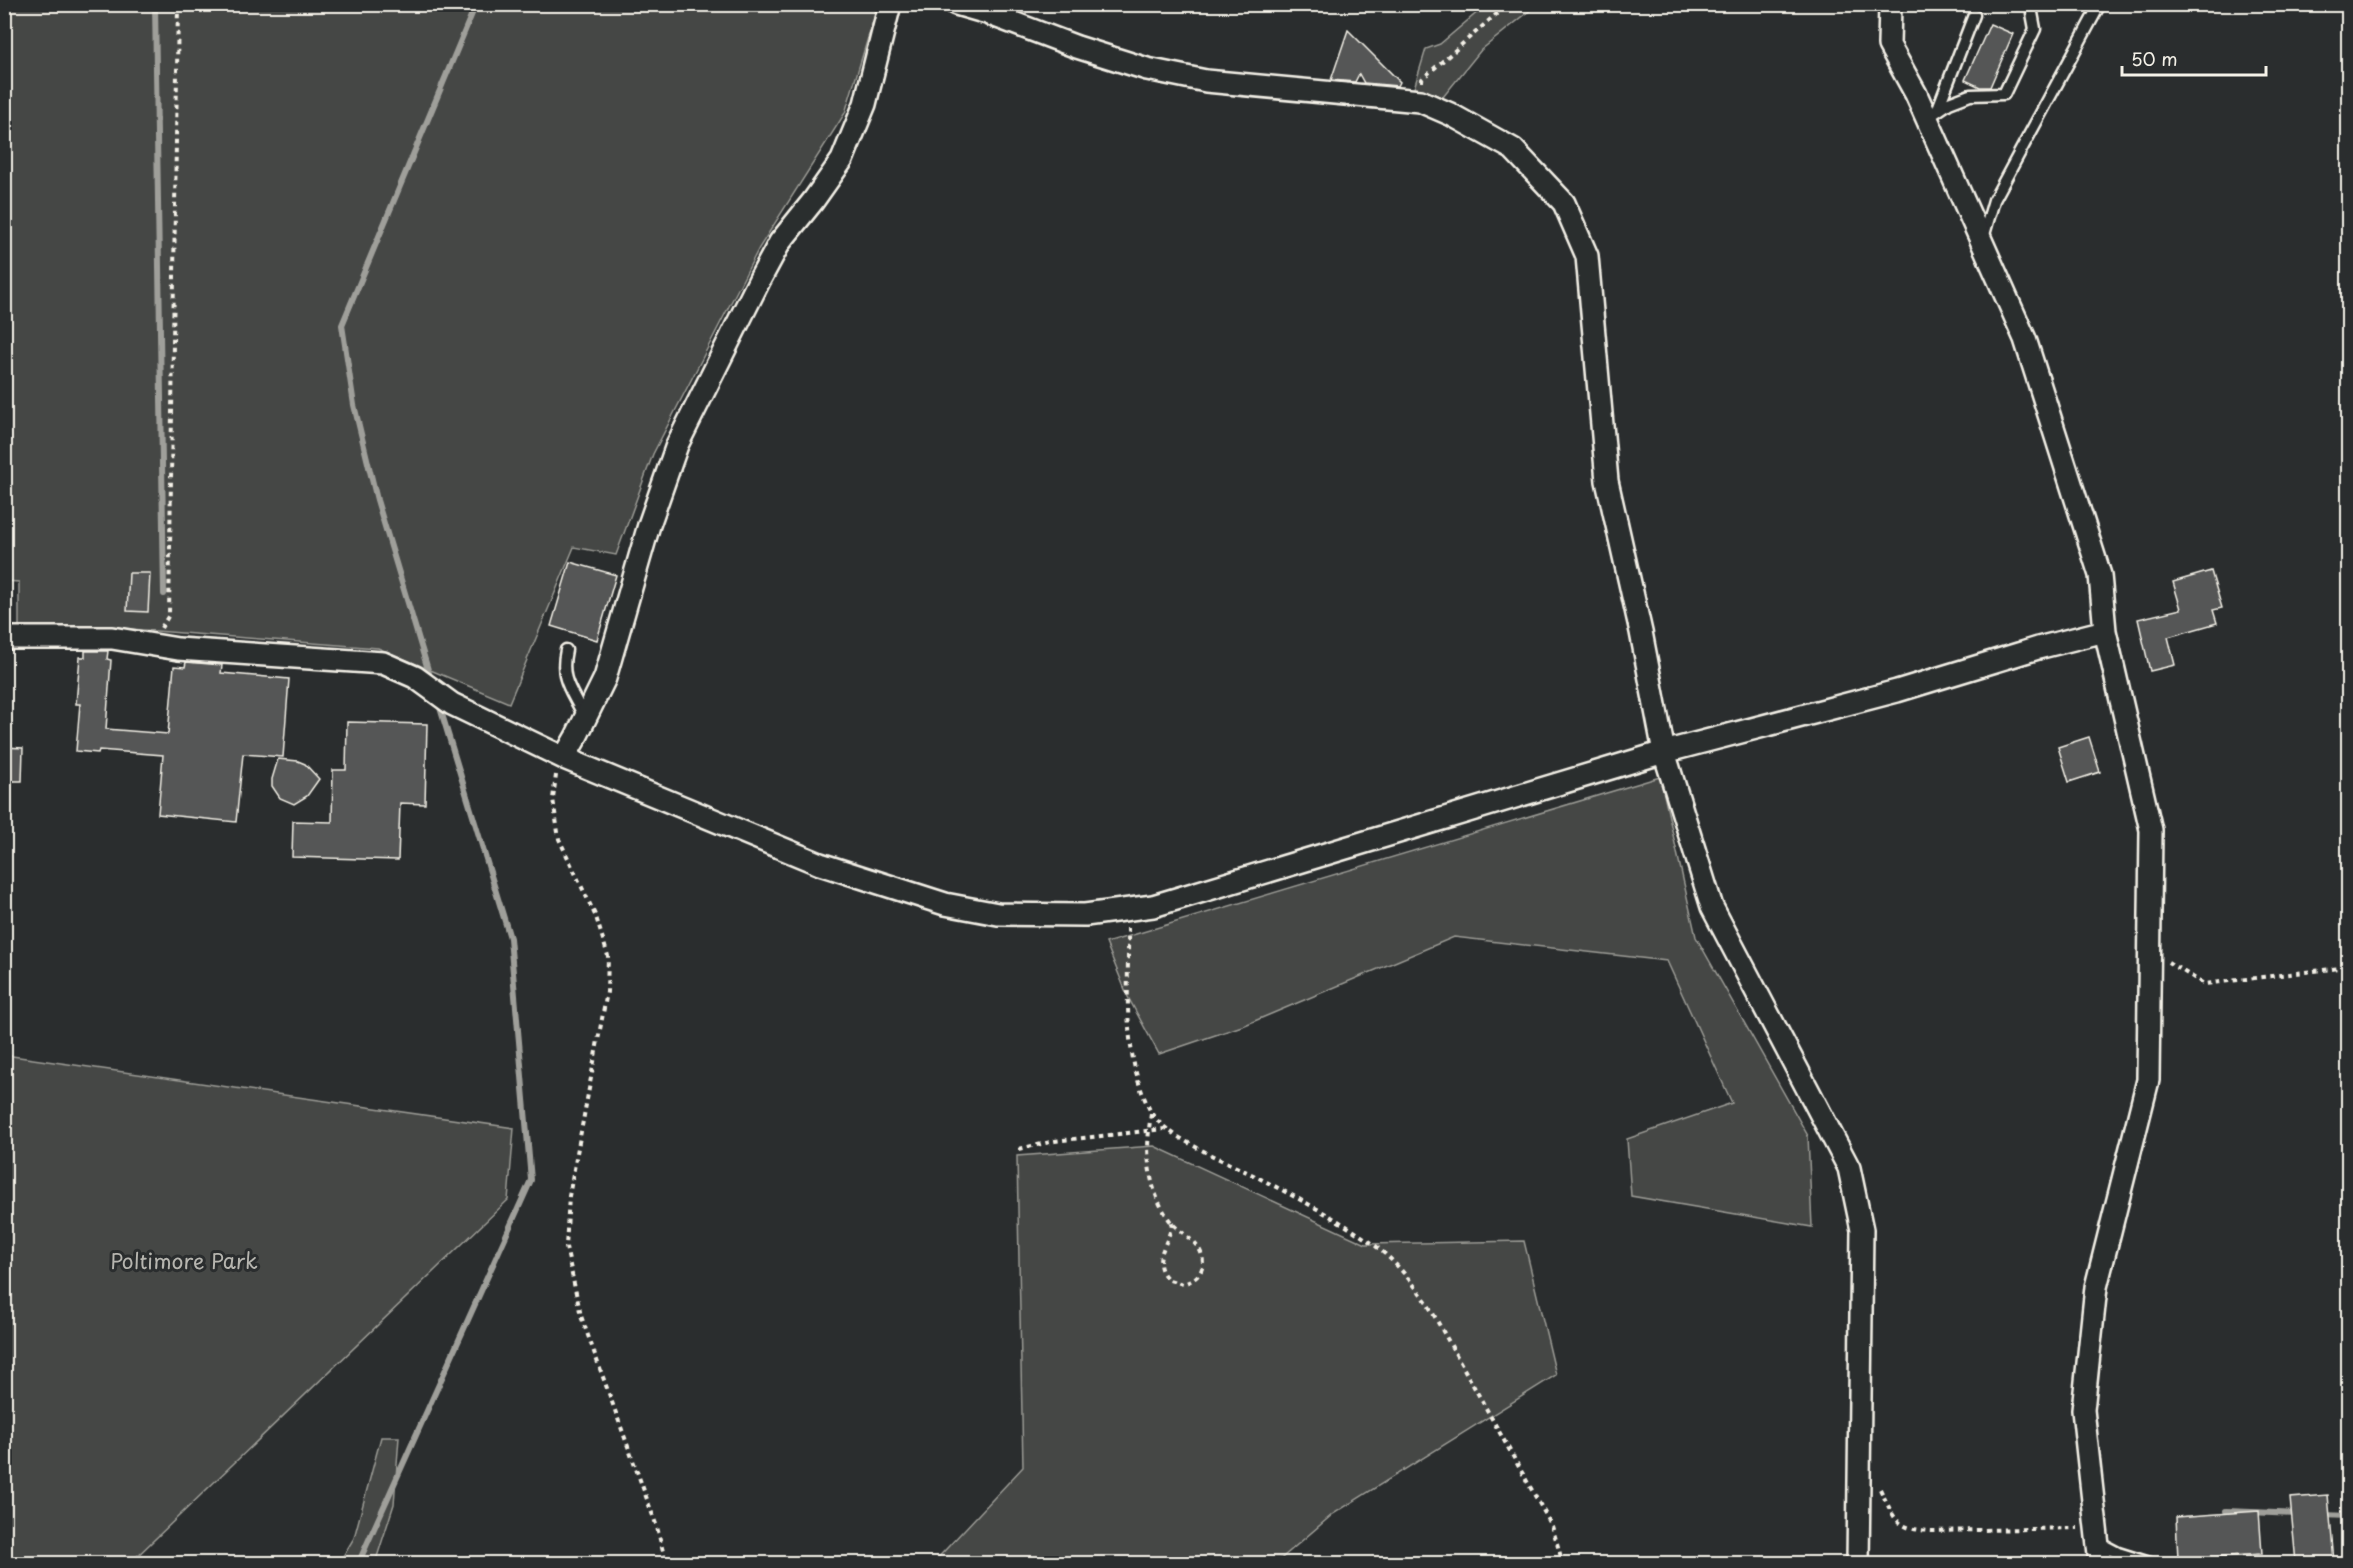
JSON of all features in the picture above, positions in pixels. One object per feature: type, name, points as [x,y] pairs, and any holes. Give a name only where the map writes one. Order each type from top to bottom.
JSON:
[{"type":"street","points":[[564,758],[605,678],[649,525],[677,445],[780,242],[842,160],[865,104],[890,4]]},
{"type":"street","points":[[956,4],[1147,69],[1206,81],[1420,101],[1450,114],[1513,149],[1564,203],[1587,256],[1597,344],[1607,482],[1641,632],[1664,752],[1712,907],[1849,1168],[1862,1230],[1858,1563]]},
{"type":"street","points":[[1890,4],[1889,45],[1932,115],[1982,242],[2025,339],[2100,575],[2104,631],[2151,830],[2148,1080],[2096,1287],[2083,1410],[2099,1544]]},
{"type":"street","points":[[4,638],[112,638],[178,649],[383,663],[415,677],[452,704],[564,758],[820,864],[945,904],[999,914],[1085,915],[1164,903],[1664,752],[1897,691],[2038,648],[2104,631]]},
{"type":"lane","points":[[1932,115],[1949,103],[1970,95],[2004,94],[2035,29],[2032,13],[2034,4]]},
{"type":"lane","points":[[1982,242],[1994,200],[2100,4]]},
{"type":"lane","points":[[1932,115],[1974,15]]},
{"type":"lane","points":[[566,650],[563,667],[566,683],[585,720]]},
{"type":"lane","points":[[2099,1544],[2118,1553],[2152,1563]]},
{"type":"path","points":[[151,644],[169,615],[178,4]]},
{"type":"path","points":[[1420,101],[1422,79],[1508,4]]},
{"type":"path","points":[[564,758],[555,777],[553,799],[559,839],[596,918],[608,956],[607,992],[569,1196],[566,1247],[581,1316],[657,1527],[666,1563]]},
{"type":"path","points":[[1128,909],[1131,1058],[1151,1113],[1164,1129],[1262,1179],[1366,1239],[1406,1275],[1426,1301],[1552,1526],[1563,1563]]},
{"type":"path","points":[[2150,950],[2204,984],[2349,967]]},
{"type":"path","points":[[1151,1113],[1147,1155],[1150,1173],[1161,1206],[1172,1222],[1199,1249],[1202,1256],[1203,1264],[1197,1277],[1183,1284],[1169,1280],[1160,1268],[1161,1253],[1171,1235],[1172,1222]]},
{"type":"path","points":[[1019,1149],[1055,1141],[1164,1129]]},
{"type":"path","points":[[1859,1467],[1871,1472],[1898,1523],[1910,1530],[1977,1530],[2099,1544]]},
{"type":"green space","points":[[5,5],[878,5],[845,113],[759,248],[653,454],[616,555],[574,547],[509,703],[378,648],[130,629],[19,627],[19,582],[5,581]]},
{"type":"green space","points":[[1486,5],[1537,5],[1481,50],[1439,102],[1411,98],[1426,49],[1440,44]]},
{"type":"green space","points":[[1660,777],[1696,937],[1808,1136],[1812,1227],[1631,1196],[1627,1139],[1732,1103],[1667,961],[1454,937],[1245,1025],[1159,1054],[1128,997],[1106,943]]},
{"type":"green space","name":"Poltimore Park","points":[[5,1055],[514,1128],[508,1200],[130,1563],[5,1563]]},
{"type":"green space","points":[[1154,1146],[1366,1244],[1524,1241],[1556,1375],[1333,1514],[1276,1563],[933,1563],[1023,1467],[1017,1156]]},
{"type":"green space","points":[[381,1437],[399,1437],[394,1504],[377,1557],[378,1563],[339,1563],[354,1538]]},
{"type":"building","points":[[1990,24],[2013,34],[1990,87],[1980,87],[1965,80]]},
{"type":"building","points":[[1348,30],[1400,82],[1398,86],[1364,83],[1359,74],[1355,82],[1331,80]]},
{"type":"building","points":[[570,562],[616,575],[597,640],[551,626]]},
{"type":"building","points":[[2211,571],[2222,608],[2213,610],[2217,623],[2168,637],[2175,665],[2150,671],[2138,619],[2181,609],[2173,582]]},
{"type":"building","points":[[129,573],[150,573],[148,612],[127,611]]},
{"type":"building","points":[[85,651],[108,651],[107,659],[111,660],[106,729],[168,734],[174,666],[185,667],[186,662],[222,665],[221,673],[289,679],[283,757],[243,754],[236,822],[158,814],[163,755],[99,750],[98,753],[76,751],[80,704],[76,704],[80,657],[85,657]]},
{"type":"building","points":[[347,722],[427,724],[425,804],[400,803],[398,860],[292,857],[293,821],[332,822],[333,770],[346,770]]},
{"type":"building","points":[[2089,737],[2100,772],[2069,782],[2058,747]]},
{"type":"building","points":[[4,747],[23,748],[22,781],[4,781]]},
{"type":"building","points":[[278,759],[305,764],[319,779],[307,796],[294,804],[280,798],[272,786]]},
{"type":"building","points":[[2328,1495],[2334,1562],[2296,1563],[2290,1498]]},
{"type":"building","points":[[2259,1511],[2262,1554],[2178,1559],[2176,1517]]},
{"type":"waterway","points":[[155,4],[164,594]]},
{"type":"waterway","points":[[432,683],[377,500],[354,405],[342,325],[476,4]]},
{"type":"waterway","points":[[358,1564],[531,1180],[510,938],[438,701]]},
{"type":"waterway","points":[[2226,1511],[2298,1514]]},
{"type":"waterway","points":[[2323,1515],[2348,1516]]}]
